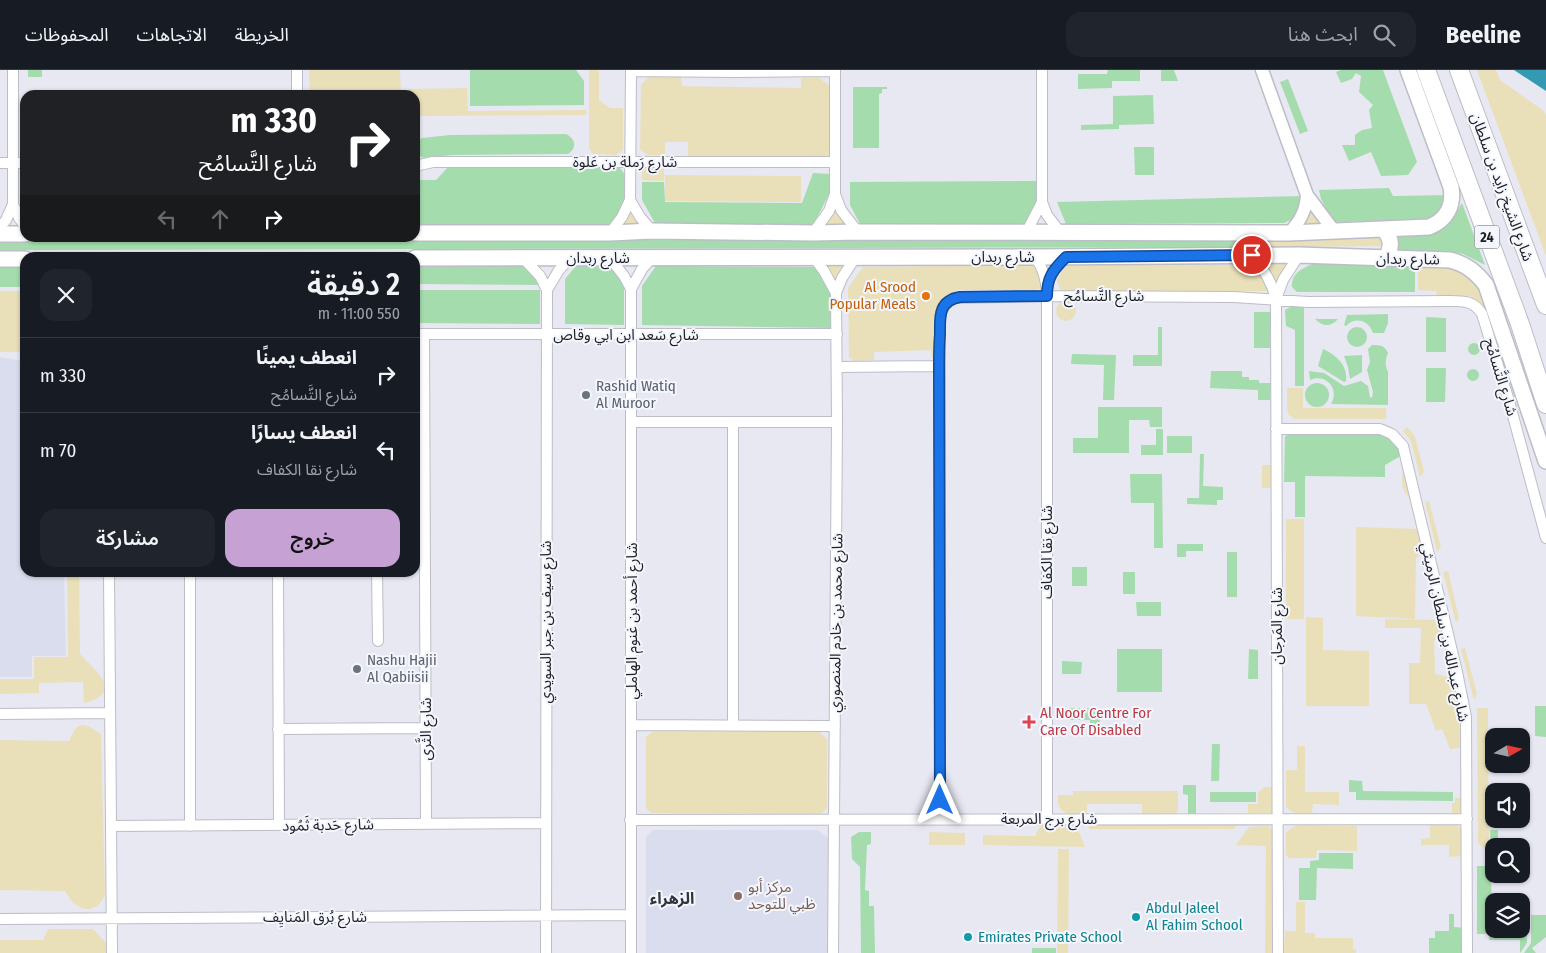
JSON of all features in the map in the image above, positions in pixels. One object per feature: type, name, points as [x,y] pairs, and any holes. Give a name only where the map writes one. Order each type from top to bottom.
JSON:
[{"type":"highway","name":"شارع الشيخ زايد بن سلطان","points":[[1426,70],[1520,324],[1546,404]]},
{"type":"highway","name":"شارع الشيخ زايد بن سلطان","points":[[1458,70],[1546,305]]},
{"type":"main road","name":"شارع ربدان","points":[[420,233],[1289,232],[1422,228],[1436,224],[1446,214],[1452,201],[1451,187],[1408,70]]},
{"type":"main road","points":[[1383,229],[1388,234],[1391,245],[1389,252],[1384,258]]},
{"type":"main road","points":[[0,234],[20,234]]},
{"type":"main road","name":"شارع ربدان","points":[[420,258],[1299,255],[1450,260],[1471,268],[1486,285],[1546,461]]},
{"type":"main road","points":[[0,259],[20,259]]},
{"type":"street","points":[[13,70],[13,204],[20,219]]},
{"type":"street","points":[[297,70],[297,90]]},
{"type":"street","points":[[610,233],[622,217],[630,200],[631,70],[835,71],[835,194],[829,211],[813,233]]},
{"type":"street","points":[[1042,70],[1042,202],[1050,221],[1060,232]]},
{"type":"street","points":[[1262,70],[1307,195],[1334,231]]},
{"type":"street","name":"شارع رَملة بن عَلوة","points":[[420,165],[433,162],[835,162]]},
{"type":"street","points":[[0,163],[20,163]]},
{"type":"street","points":[[835,194],[846,218],[858,232]]},
{"type":"street","points":[[1289,232],[1300,220],[1307,195]]},
{"type":"street","points":[[630,200],[652,232]]},
{"type":"street","points":[[1026,232],[1042,202]]},
{"type":"street","points":[[0,227],[6,220],[13,204]]},
{"type":"street","name":"شارع المَرجان","points":[[1252,255],[1270,280],[1276,300],[1278,953]]},
{"type":"street","name":"شارع المَرجان","points":[[1276,300],[1283,280],[1299,255]]},
{"type":"street","name":"شارع نقا الكفاف","points":[[1035,257],[1044,272],[1047,284],[1047,819]]},
{"type":"street","points":[[1047,284],[1055,270],[1066,257]]},
{"type":"street","points":[[524,258],[540,276],[547,290]]},
{"type":"street","points":[[547,290],[559,270],[570,258]]},
{"type":"street","points":[[610,258],[631,289]]},
{"type":"street","points":[[631,289],[642,269],[652,258]]},
{"type":"street","name":"شارع محمد بن خادم المنصوري","points":[[814,258],[836,293]]},
{"type":"street","name":"شارع محمد بن خادم المنصوري","points":[[833,953],[837,422],[836,293],[842,278],[855,258]]},
{"type":"street","name":"شارع أحمد بن غنوم الهاملي","points":[[631,289],[631,953]]},
{"type":"street","name":"شارع سيف بن جبر السويدي","points":[[546,953],[547,290]]},
{"type":"street","name":"شارع التَّسامُح","points":[[940,819],[939,366],[940,314],[945,304],[949,301],[960,297],[1047,296],[1234,297],[1308,302],[1466,301],[1478,307],[1482,314],[1509,401],[1546,538]]},
{"type":"street","name":"شارع سَعد ابن ابي وقاص","points":[[420,334],[837,334]]},
{"type":"street","name":"شارع الثَّرى","points":[[420,334],[426,823]]},
{"type":"street","points":[[837,367],[939,366]]},
{"type":"street","points":[[632,422],[837,422]]},
{"type":"street","points":[[733,422],[733,726]]},
{"type":"street","name":"شارع عبدالله بن سلطان الرميثي","points":[[1276,429],[1380,429],[1392,434],[1402,446],[1465,706],[1467,729],[1467,953]]},
{"type":"street","points":[[109,577],[112,953]]},
{"type":"street","points":[[190,577],[190,826]]},
{"type":"street","points":[[278,577],[279,825]]},
{"type":"street","points":[[377,577],[378,641]]},
{"type":"street","points":[[0,714],[110,713]]},
{"type":"street","points":[[632,725],[835,726]]},
{"type":"street","points":[[278,729],[426,728]]},
{"type":"street","name":"شارع برج المربعة","points":[[630,820],[1467,819]]},
{"type":"street","name":"شارع حَدبة ثَمُود","points":[[111,826],[545,823]]},
{"type":"street","name":"شارع بُرق المَنايِف","points":[[0,919],[631,915]]},
{"type":"shaded area","points":[[0,357],[20,361],[20,577],[64,577],[66,656],[32,656],[32,677],[0,677]]},
{"type":"shaded area","name":"مركز أبو ظبي للتوحد","points":[[653,830],[818,830],[830,840],[830,953],[646,953],[646,837]]},
{"type":"green space","points":[[28,70],[42,70],[42,77],[28,77]]},
{"type":"green space","points":[[470,70],[576,70],[584,81],[584,105],[470,106]]},
{"type":"green space","points":[[1108,70],[1140,70],[1140,81],[1112,81],[1112,88],[1078,89],[1078,74],[1107,74]]},
{"type":"green space","points":[[1161,70],[1174,70],[1178,81],[1161,81]]},
{"type":"green space","points":[[1341,70],[1383,70],[1417,162],[1408,175],[1381,176],[1371,152],[1349,161],[1342,145],[1355,145],[1355,135],[1362,130],[1372,128],[1369,110],[1373,105],[1359,92],[1361,76],[1356,73],[1352,79],[1341,83],[1336,72]]},
{"type":"green space","points":[[1288,79],[1308,131],[1300,134],[1280,82]]},
{"type":"green space","points":[[853,87],[887,87],[887,89],[882,89],[882,93],[879,94],[879,148],[853,148]]},
{"type":"green space","points":[[1153,95],[1154,124],[1119,125],[1119,129],[1081,130],[1081,125],[1113,124],[1113,96]]},
{"type":"green space","points":[[566,134],[572,138],[574,146],[568,154],[452,155],[424,158],[420,156],[420,139],[450,135]]},
{"type":"green space","points":[[1134,147],[1154,147],[1154,175],[1135,175]]},
{"type":"green space","points":[[448,167],[620,168],[626,176],[625,203],[610,226],[420,226],[420,180],[436,180]]},
{"type":"green space","points":[[813,173],[830,174],[830,192],[814,224],[656,225],[642,200],[642,182],[664,182],[665,202],[802,203]]},
{"type":"green space","points":[[1038,181],[1038,202],[1025,225],[860,224],[850,205],[850,182]]},
{"type":"green space","points":[[1389,188],[1393,196],[1452,195],[1449,209],[1432,220],[1333,222],[1321,199],[1319,190]]},
{"type":"green space","points":[[1306,196],[1297,217],[1284,223],[1066,224],[1057,202]]},
{"type":"green space","points":[[1462,203],[1485,265],[1463,254],[1453,252],[1397,251],[1399,241],[1394,230],[1447,223],[1455,215]]},
{"type":"green space","points":[[1267,237],[1267,247],[0,250],[0,239],[20,239],[20,242],[420,242],[420,238]]},
{"type":"green space","points":[[1312,264],[1415,265],[1415,292],[1297,292],[1292,287],[1295,275]]},
{"type":"green space","points":[[0,265],[20,265],[20,287],[0,287]]},
{"type":"green space","points":[[420,266],[532,266],[542,285],[420,284]]},
{"type":"green space","points":[[576,266],[616,267],[624,279],[624,325],[565,324],[565,279]]},
{"type":"green space","points":[[656,266],[817,267],[831,290],[831,328],[642,325],[642,286]]},
{"type":"green space","points":[[420,290],[540,290],[540,324],[420,323]]},
{"type":"green space","points":[[1292,306],[1304,306],[1304,386],[1295,386],[1295,330],[1286,326],[1285,310]]},
{"type":"green space","points":[[1254,312],[1271,312],[1270,348],[1254,348]]},
{"type":"green space","points":[[1388,314],[1388,323],[1384,333],[1373,333],[1365,322],[1357,320],[1346,326],[1344,325],[1347,315]]},
{"type":"green space","points":[[1426,317],[1446,318],[1446,352],[1426,352]]},
{"type":"green space","points":[[1315,319],[1338,319],[1327,325]]},
{"type":"green space","points":[[1158,327],[1162,327],[1162,366],[1133,366],[1133,355],[1158,355]]},
{"type":"green space","points":[[1357,327],[1364,330],[1367,337],[1364,344],[1357,347],[1350,344],[1347,337],[1350,330]]},
{"type":"green space","points":[[1472,343],[1476,343],[1480,349],[1476,355],[1472,355],[1468,351],[1468,347]]},
{"type":"green space","points":[[1372,345],[1382,346],[1388,353],[1386,367],[1388,372],[1388,405],[1331,404],[1334,393],[1333,388],[1321,379],[1310,380],[1309,371],[1324,373],[1344,386],[1361,381],[1368,386],[1370,397],[1372,398],[1373,392],[1367,370],[1370,362],[1368,349]]},
{"type":"green space","points":[[1323,349],[1332,354],[1343,365],[1346,381],[1344,382],[1318,366]]},
{"type":"green space","points":[[1072,354],[1116,355],[1114,400],[1103,400],[1104,365],[1071,364]]},
{"type":"green space","points":[[1362,355],[1362,372],[1350,379],[1344,356]]},
{"type":"green space","points":[[1426,368],[1446,368],[1445,402],[1426,402]]},
{"type":"green space","points":[[1471,369],[1475,369],[1479,375],[1475,381],[1471,381],[1467,377],[1467,373]]},
{"type":"green space","points":[[1211,371],[1242,371],[1242,377],[1249,377],[1249,380],[1259,380],[1259,383],[1271,383],[1270,400],[1258,400],[1258,390],[1210,388]]},
{"type":"green space","points":[[1317,383],[1326,386],[1329,395],[1326,404],[1317,407],[1308,404],[1305,395],[1308,386]]},
{"type":"green space","points":[[1098,407],[1162,407],[1162,427],[1150,427],[1149,420],[1129,420],[1129,453],[1073,453],[1073,438],[1098,438]]},
{"type":"green space","points":[[1156,429],[1163,429],[1163,455],[1141,455],[1141,445],[1156,445]]},
{"type":"green space","points":[[1296,432],[1386,432],[1404,454],[1385,465],[1385,477],[1305,476],[1305,517],[1295,517],[1295,482],[1284,482],[1285,436]]},
{"type":"green space","points":[[1167,436],[1192,436],[1192,453],[1167,453]]},
{"type":"green space","points":[[1200,454],[1204,454],[1203,486],[1223,487],[1223,500],[1217,500],[1217,505],[1187,504],[1187,498],[1199,498]]},
{"type":"green space","points":[[1130,474],[1162,474],[1163,548],[1154,548],[1154,503],[1131,503]]},
{"type":"green space","points":[[1177,544],[1203,544],[1203,551],[1186,551],[1186,557],[1177,557]]},
{"type":"green space","points":[[1227,552],[1237,552],[1237,597],[1227,597]]},
{"type":"green space","points":[[1072,567],[1087,567],[1087,586],[1072,586]]},
{"type":"green space","points":[[1123,572],[1135,572],[1135,594],[1123,594]]},
{"type":"green space","points":[[1136,602],[1161,602],[1161,616],[1137,616]]},
{"type":"green space","points":[[1117,649],[1162,649],[1162,692],[1117,692]]},
{"type":"green space","points":[[1249,649],[1258,650],[1258,679],[1248,679]]},
{"type":"green space","points":[[1062,661],[1082,662],[1081,674],[1062,674]]},
{"type":"green space","points":[[1535,706],[1546,706],[1546,737],[1535,736]]},
{"type":"green space","points":[[1068,708],[1100,708],[1100,735],[1090,729],[1090,720],[1067,720]]},
{"type":"green space","points":[[1212,744],[1220,744],[1219,781],[1211,781]]},
{"type":"green space","points":[[1349,780],[1362,781],[1363,791],[1453,792],[1453,801],[1356,800],[1356,792],[1349,792]]},
{"type":"green space","points":[[1183,785],[1196,785],[1196,814],[1188,814],[1188,795],[1183,794]]},
{"type":"green space","points":[[1210,792],[1256,792],[1256,802],[1210,802]]},
{"type":"green space","points":[[1490,830],[1498,830],[1498,838],[1490,838]]},
{"type":"green space","points":[[859,832],[871,832],[871,844],[867,845],[865,890],[869,891],[869,906],[874,906],[875,953],[861,953],[860,867],[852,859],[851,837]]},
{"type":"green space","points":[[1319,853],[1353,853],[1353,869],[1317,868],[1316,900],[1299,900],[1299,868],[1310,868],[1310,861],[1319,860]]},
{"type":"green space","points":[[1477,866],[1485,866],[1485,883],[1491,883],[1491,893],[1485,893],[1485,934],[1477,934]]},
{"type":"green space","points":[[1449,914],[1454,914],[1454,927],[1466,928],[1462,953],[1429,953],[1429,938],[1435,938],[1435,931],[1449,931]]},
{"type":"green space","points":[[1531,915],[1546,915],[1546,937],[1532,948],[1536,953],[1524,953],[1531,943]]},
{"type":"green space","points":[[1489,938],[1527,938],[1527,943],[1520,953],[1520,940],[1489,940]]},
{"type":"green space","points":[[1032,948],[1056,948],[1056,953],[1032,953]]},
{"type":"sand","points":[[309,70],[400,70],[401,90],[310,90]]},
{"type":"sand","points":[[589,70],[599,70],[599,100],[610,108],[623,108],[623,150],[616,155],[593,154],[589,148]]},
{"type":"sand","points":[[1477,70],[1496,70],[1500,80],[1544,111],[1546,116],[1546,256]]},
{"type":"sand","points":[[649,76],[681,77],[682,86],[801,88],[801,78],[819,78],[830,86],[831,156],[826,159],[688,158],[688,142],[665,142],[665,155],[647,155],[640,149],[641,85]]},
{"type":"sand","points":[[467,88],[468,111],[586,110],[586,115],[420,116],[420,90],[408,89]]},
{"type":"sand","points":[[647,167],[664,167],[664,181],[642,180],[642,171]]},
{"type":"sand","points":[[665,175],[801,176],[801,202],[665,201]]},
{"type":"sand","points":[[1312,205],[1321,223],[1301,223]]},
{"type":"sand","points":[[633,207],[644,225],[622,225]]},
{"type":"sand","points":[[836,208],[845,224],[826,224]]},
{"type":"sand","points":[[1270,238],[1386,238],[1386,246],[1270,247]]},
{"type":"sand","points":[[1264,259],[1288,259],[1277,287]]},
{"type":"sand","points":[[1418,263],[1468,267],[1499,321],[1470,296],[1437,295],[1436,291],[1418,290]]},
{"type":"sand","points":[[1073,264],[1249,265],[1263,272],[1269,291],[1061,291],[1057,281],[1063,270]]},
{"type":"sand","points":[[844,265],[835,281],[826,266]]},
{"type":"sand","points":[[1034,265],[1041,271],[1044,285],[1041,289],[957,290],[938,304],[938,355],[936,358],[932,358],[931,350],[874,352],[874,360],[854,361],[849,357],[848,288],[863,267]]},
{"type":"sand","points":[[0,291],[20,291],[20,352],[0,352]]},
{"type":"sand","points":[[1066,301],[1073,304],[1076,311],[1073,318],[1066,321],[1059,318],[1056,311],[1059,304]]},
{"type":"sand","points":[[1287,388],[1303,388],[1303,408],[1386,408],[1386,419],[1294,419],[1289,415],[1287,409]]},
{"type":"sand","points":[[1407,427],[1415,436],[1424,472],[1420,477],[1411,441],[1403,431]]},
{"type":"sand","points":[[1262,465],[1272,465],[1271,488],[1262,488]]},
{"type":"sand","points":[[1404,469],[1411,499],[1403,486],[1402,477]]},
{"type":"sand","points":[[1429,501],[1441,547],[1437,552],[1425,502]]},
{"type":"sand","points":[[1286,519],[1304,519],[1304,619],[1286,619]]},
{"type":"sand","points":[[1356,527],[1420,529],[1426,553],[1416,558],[1415,619],[1356,616]]},
{"type":"sand","points":[[1448,571],[1459,618],[1456,623],[1443,572]]},
{"type":"sand","points":[[67,577],[79,577],[80,654],[99,674],[105,688],[103,694],[96,699],[84,703],[83,682],[39,683],[39,693],[0,694],[0,679],[34,679],[34,657],[68,657]]},
{"type":"sand","points":[[1306,617],[1323,618],[1323,650],[1369,651],[1369,706],[1306,706]]},
{"type":"sand","points":[[1385,619],[1441,620],[1446,639],[1434,640],[1435,674],[1457,679],[1460,748],[1450,749],[1442,729],[1436,731],[1426,704],[1409,704],[1409,663],[1420,663],[1421,628],[1385,628]]},
{"type":"sand","points":[[1465,648],[1477,694],[1474,700],[1461,649]]},
{"type":"sand","points":[[1477,708],[1488,708],[1488,728],[1485,728],[1485,773],[1488,773],[1489,783],[1485,783],[1485,828],[1489,828],[1489,838],[1485,838],[1485,849],[1478,843]]},
{"type":"sand","points":[[83,725],[101,734],[105,895],[103,900],[93,908],[84,909],[74,903],[65,891],[0,890],[0,740],[69,741],[75,729]]},
{"type":"sand","points":[[654,731],[819,732],[827,739],[827,808],[821,814],[651,813],[646,808],[646,737]]},
{"type":"sand","points":[[1297,746],[1305,746],[1305,792],[1339,792],[1339,805],[1313,804],[1312,813],[1294,813],[1288,809],[1286,806],[1286,770],[1297,770]]},
{"type":"sand","points":[[1264,787],[1276,787],[1275,809],[1272,813],[1248,813],[1248,804],[1258,804],[1258,793]]},
{"type":"sand","points":[[1073,791],[1178,791],[1178,809],[1176,814],[1142,814],[1142,804],[1087,804],[1087,814],[1068,814],[1061,810],[1058,804],[1058,795],[1073,795]]},
{"type":"sand","points":[[1455,798],[1466,798],[1466,805],[1461,813],[1452,813],[1452,803],[1455,803]]},
{"type":"sand","points":[[1236,824],[1235,829],[1089,829],[1089,825]]},
{"type":"sand","points":[[1454,824],[1459,826],[1464,833],[1465,856],[1449,857],[1449,845],[1421,845],[1421,839],[1430,838],[1430,825]]},
{"type":"sand","points":[[1299,825],[1357,826],[1357,851],[1317,850],[1316,858],[1289,858],[1286,855],[1286,833],[1291,828]]},
{"type":"sand","points":[[1040,826],[1077,827],[1085,847],[983,845],[983,835],[1035,836]]},
{"type":"sand","points":[[1268,826],[1275,832],[1275,953],[1265,953],[1266,846],[1236,845],[1249,827]]},
{"type":"sand","points":[[929,832],[965,833],[965,845],[929,845]]},
{"type":"sand","points":[[1058,849],[1069,849],[1068,953],[1057,953]]},
{"type":"sand","points":[[1296,902],[1305,902],[1305,933],[1315,933],[1315,938],[1353,938],[1353,949],[1356,949],[1356,953],[1284,953],[1285,931],[1296,931]]},
{"type":"sand","points":[[48,929],[93,929],[108,945],[108,953],[0,953],[0,940],[43,940]]},
{"type":"water","points":[[1514,70],[1546,70],[1546,91]]},
{"type":"place","name":"Al Srood Popular Meals","points":[[926,296]]},
{"type":"place","name":"Rashid Watiq Al Muroor","points":[[586,395]]},
{"type":"place","name":"Nashu Hajii Al Qabiisii","points":[[357,669]]},
{"type":"place","name":"Al Noor Centre For Care Of Disabled","points":[[1029,722]]},
{"type":"place","name":"مركز أبو ظبي للتوحد","points":[[738,896]]},
{"type":"place","name":"Abdul Jaleel Al Fahim School","points":[[1136,917]]},
{"type":"place","name":"Emirates Private School","points":[[968,937]]},
{"type":"district","name":"الزهراء","points":[[672,898]]},
{"type":"route","points":[[940,800],[939,366],[940,314],[942,308],[949,301],[960,297],[1047,296],[1047,284],[1050,276],[1066,257],[1252,255]]}]
